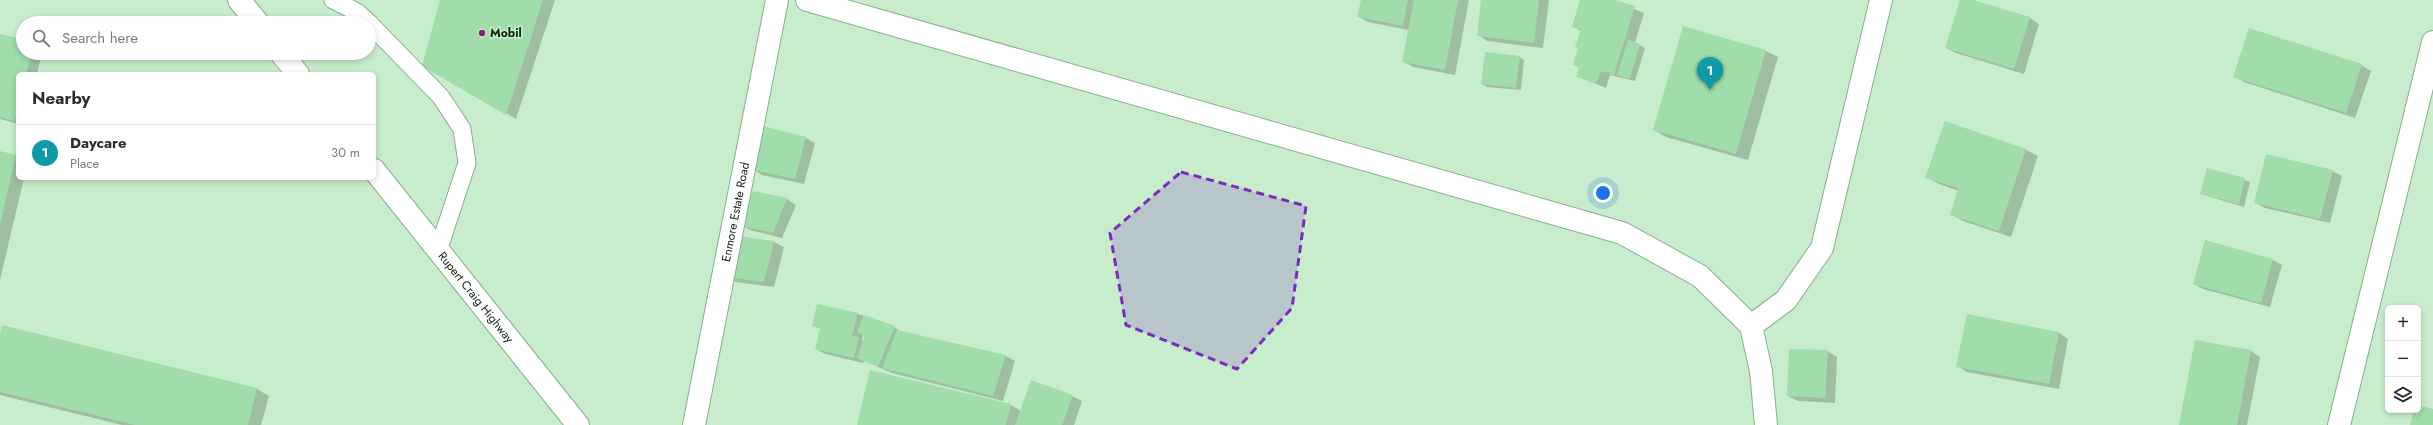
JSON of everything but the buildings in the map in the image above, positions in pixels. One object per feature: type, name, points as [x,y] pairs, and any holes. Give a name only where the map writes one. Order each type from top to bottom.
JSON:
[{"type":"street","points":[[239,0],[252,16]]},
{"type":"street","name":"Enmore Estate Road","points":[[694,425],[777,0]]},
{"type":"street","points":[[807,0],[1622,234],[1700,276],[1751,326],[1761,372],[1766,425]]},
{"type":"street","points":[[1751,326],[1786,300],[1822,248],[1881,0]]},
{"type":"street","points":[[2339,425],[2433,42]]},
{"type":"street","points":[[287,60],[296,72]]},
{"type":"street","name":"Rupert Craig Highway","points":[[376,173],[578,425]]},
{"type":"lane","points":[[333,0],[357,12],[361,16]]},
{"type":"lane","points":[[376,30],[441,97],[462,129],[467,163],[438,251]]},
{"type":"highlighted area","points":[[1181,172],[1306,206],[1292,308],[1237,369],[1126,325],[1110,233]]},
{"type":"place","name":"Mobil","points":[[482,33]]},
{"type":"place","name":"Daycare","points":[[1710,90]]}]
